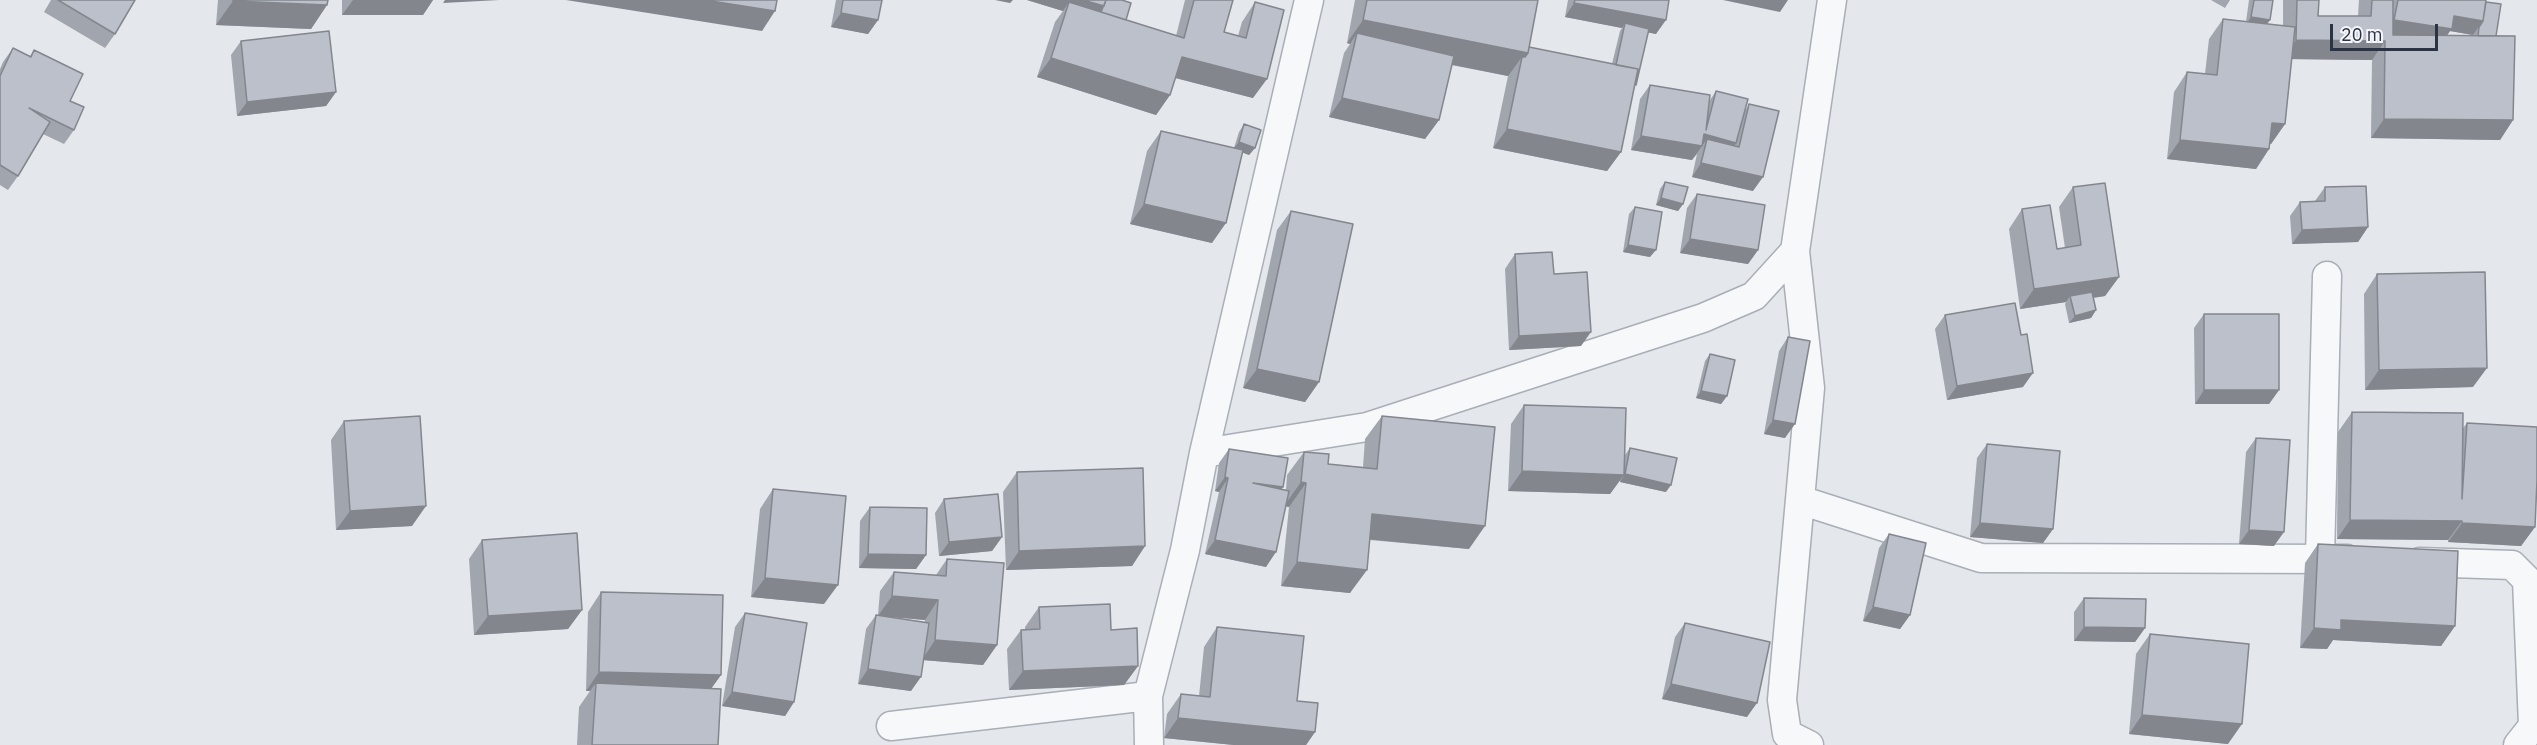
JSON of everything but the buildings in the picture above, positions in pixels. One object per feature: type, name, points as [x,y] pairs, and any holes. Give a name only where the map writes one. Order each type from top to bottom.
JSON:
[{"type":"street","points":[[1149,745],[1149,696],[1185,550],[1204,453],[1309,0]]},
{"type":"street","points":[[1790,741],[1782,700],[1810,387],[1795,251],[1832,0]]},
{"type":"street","points":[[1204,453],[1367,427],[1703,318],[1755,296],[1795,251]]},
{"type":"street","points":[[2320,557],[2327,276]]},
{"type":"street","points":[[1800,500],[1981,558],[2320,557],[2512,565],[2527,580],[2534,726],[2518,745]]},
{"type":"street","points":[[891,726],[1149,696]]}]
